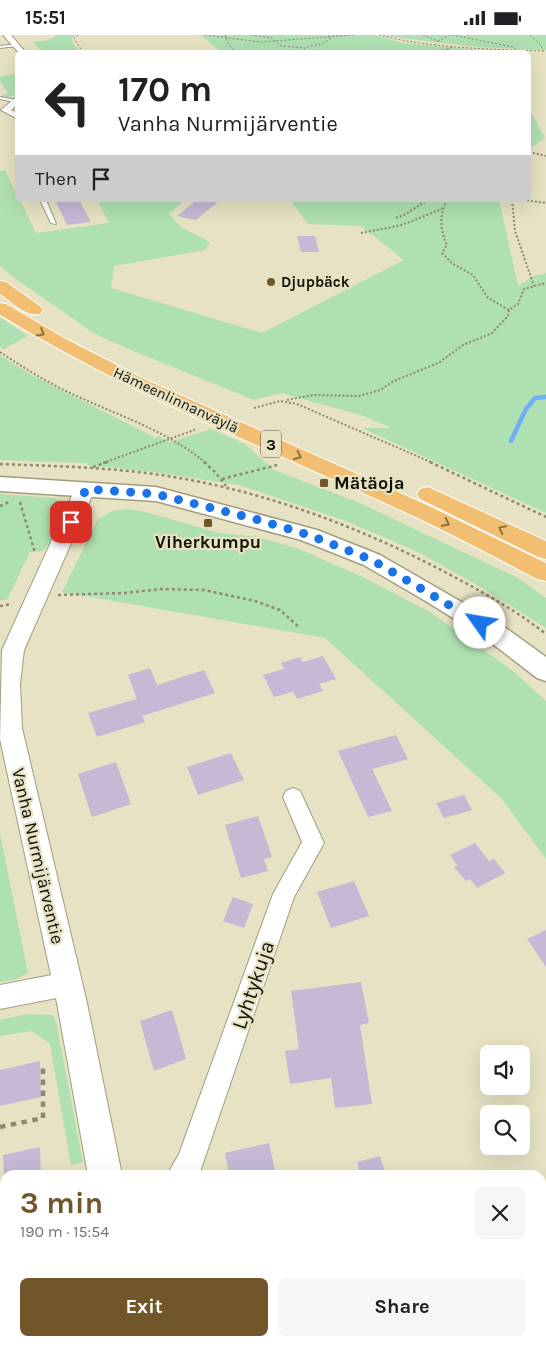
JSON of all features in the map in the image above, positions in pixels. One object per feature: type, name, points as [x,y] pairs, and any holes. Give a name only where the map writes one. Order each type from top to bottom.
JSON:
[{"type":"highway","name":"Hämeenlinnanväylä","points":[[0,286],[25,305],[156,373],[284,432],[436,497],[546,551]]},
{"type":"highway","name":"Hämeenlinnanväylä","points":[[0,307],[59,343],[137,383],[419,510],[546,573]]},
{"type":"main road","points":[[1,498],[85,476],[202,504],[309,535],[372,560],[494,632],[546,671]]},
{"type":"street","points":[[7,35],[21,50]]},
{"type":"street","points":[[2,111],[15,102]]},
{"type":"street","points":[[2,111],[15,116]]},
{"type":"street","name":"Vanha Nurmijärventie","points":[[85,476],[56,555],[13,650],[8,695],[10,728],[67,984],[104,1170]]},
{"type":"street","name":"Lyhtykuja","points":[[184,1170],[190,1162],[284,895],[313,843],[293,797]]},
{"type":"street","points":[[0,997],[67,984]]},
{"type":"lane","points":[[0,47],[17,45]]},
{"type":"lane","points":[[0,98],[15,101]]},
{"type":"lane","points":[[44,202],[54,223]]},
{"type":"path","points":[[78,35],[74,39],[82,50]]},
{"type":"path","points":[[205,35],[227,41],[275,42],[309,41],[354,35]]},
{"type":"path","points":[[225,35],[227,41],[234,50]]},
{"type":"path","points":[[251,35],[263,36],[281,46],[304,49],[322,44],[331,38]]},
{"type":"path","points":[[327,35],[331,38]]},
{"type":"path","points":[[379,35],[403,41],[434,45],[517,50]]},
{"type":"path","points":[[423,35],[438,41]]},
{"type":"path","points":[[434,45],[451,35],[513,47],[517,50]]},
{"type":"path","points":[[460,36],[467,35]]},
{"type":"path","points":[[530,35],[540,44],[543,51]]},
{"type":"path","points":[[444,46],[444,50],[455,47]]},
{"type":"path","points":[[531,51],[546,51]]},
{"type":"path","points":[[531,153],[546,157]]},
{"type":"path","points":[[531,201],[546,203]]},
{"type":"path","points":[[396,218],[406,214],[423,202]]},
{"type":"path","points":[[446,202],[442,209],[440,227],[447,245],[442,253],[455,267],[470,272],[477,278],[482,291],[488,298],[509,310]]},
{"type":"path","points":[[512,202],[515,231],[534,286]]},
{"type":"path","points":[[361,233],[386,230],[418,221],[442,209]]},
{"type":"path","points":[[254,408],[313,395],[359,396],[380,391],[392,382],[440,362],[463,345],[492,333],[508,316],[509,310],[518,303],[524,289],[546,283]]},
{"type":"path","points":[[0,352],[32,373],[66,391],[169,439],[200,459],[222,479],[226,487],[154,474],[85,476],[0,464]]},
{"type":"path","points":[[280,401],[297,404],[546,517]]},
{"type":"path","points":[[85,476],[206,425]]},
{"type":"path","points":[[222,479],[279,464]]},
{"type":"path","points":[[19,499],[36,555],[56,555]]},
{"type":"path","points":[[52,595],[124,593],[162,589],[204,590],[255,601],[280,610],[300,628]]},
{"type":"path","points":[[0,1127],[43,1118],[42,1067]]},
{"type":"green space","points":[[56,35],[76,35],[71,40],[78,50],[40,50],[33,42],[49,40]]},
{"type":"green space","points":[[195,35],[374,35],[403,43],[483,50],[219,50],[202,36]]},
{"type":"green space","points":[[376,35],[546,35],[546,50],[477,47]]},
{"type":"green space","points":[[15,74],[15,95],[7,98],[1,96],[8,93],[0,82],[0,76]]},
{"type":"green space","points":[[531,113],[545,138],[531,148]]},
{"type":"green space","points":[[5,170],[15,192],[15,202],[21,202],[36,233],[109,223],[98,202],[183,202],[169,214],[181,227],[210,242],[205,250],[114,266],[111,288],[262,333],[404,260],[361,226],[308,224],[292,202],[499,202],[518,286],[533,276],[546,273],[546,513],[362,428],[392,428],[364,416],[281,393],[254,400],[95,334],[0,266],[0,171]]},
{"type":"green space","points":[[0,317],[28,336],[4,349],[0,347]]},
{"type":"green space","points":[[0,355],[28,373],[156,438],[159,436],[170,442],[211,429],[245,444],[274,470],[360,503],[518,578],[546,598],[546,628],[484,589],[416,551],[343,520],[239,485],[154,472],[86,465],[89,463],[0,460]]},
{"type":"green space","points":[[0,494],[54,498],[61,504],[64,510],[62,524],[43,551],[30,552],[7,600],[0,600]]},
{"type":"green space","points":[[128,509],[142,511],[219,533],[258,537],[297,548],[365,578],[430,612],[513,671],[546,701],[546,859],[502,799],[325,638],[62,592],[98,519],[112,511]]},
{"type":"green space","points":[[0,833],[28,973],[14,980],[0,982]]},
{"type":"green space","points":[[27,1014],[53,1015],[56,1021],[83,1162],[71,1165],[50,1044],[32,1031],[0,1036],[0,1020]]},
{"type":"building","points":[[56,202],[80,202],[91,222],[67,225]]},
{"type":"building","points":[[194,202],[218,202],[196,220],[177,216]]},
{"type":"building","points":[[297,236],[315,236],[319,252],[301,252]]},
{"type":"building","points":[[323,656],[336,679],[319,684],[323,691],[297,699],[293,692],[274,697],[263,675],[284,669],[281,663],[300,657],[303,662]]},
{"type":"building","points":[[150,668],[157,685],[204,670],[215,693],[142,716],[145,722],[97,737],[88,713],[137,699],[128,675]]},
{"type":"building","points":[[396,735],[408,759],[372,769],[392,811],[368,817],[338,751]]},
{"type":"building","points":[[231,753],[244,780],[198,795],[187,767]]},
{"type":"building","points":[[116,762],[131,804],[92,817],[78,774]]},
{"type":"building","points":[[464,795],[472,810],[444,818],[436,803]]},
{"type":"building","points":[[258,816],[272,857],[264,859],[268,871],[241,878],[225,825]]},
{"type":"building","points":[[475,843],[489,861],[494,859],[505,873],[477,888],[470,879],[466,881],[454,867],[457,865],[450,855]]},
{"type":"building","points":[[354,881],[369,916],[331,928],[317,892]]},
{"type":"building","points":[[233,897],[253,904],[244,928],[223,921]]},
{"type":"building","points":[[546,930],[546,967],[527,939]]},
{"type":"building","points":[[361,982],[369,1023],[360,1025],[372,1104],[335,1108],[331,1078],[290,1084],[285,1051],[299,1049],[291,991]]},
{"type":"building","points":[[172,1010],[186,1059],[154,1071],[140,1021]]},
{"type":"building","points":[[40,1061],[41,1097],[0,1106],[0,1070]]},
{"type":"building","points":[[269,1143],[275,1170],[228,1170],[225,1153]]},
{"type":"building","points":[[40,1147],[41,1170],[4,1170],[3,1155]]},
{"type":"building","points":[[380,1156],[384,1170],[359,1170],[357,1162]]},
{"type":"waterway","name":"Mätäoja","points":[[511,441],[526,409],[535,398],[546,397]]},
{"type":"place","name":"Djupbäck","points":[[271,282]]},
{"type":"place","name":"Mätäoja","points":[[324,483]]},
{"type":"place","name":"Viherkumpu","points":[[208,523]]},
{"type":"route","points":[[71,522],[86,489],[156,494],[202,504],[309,535],[372,560],[480,623]]}]
